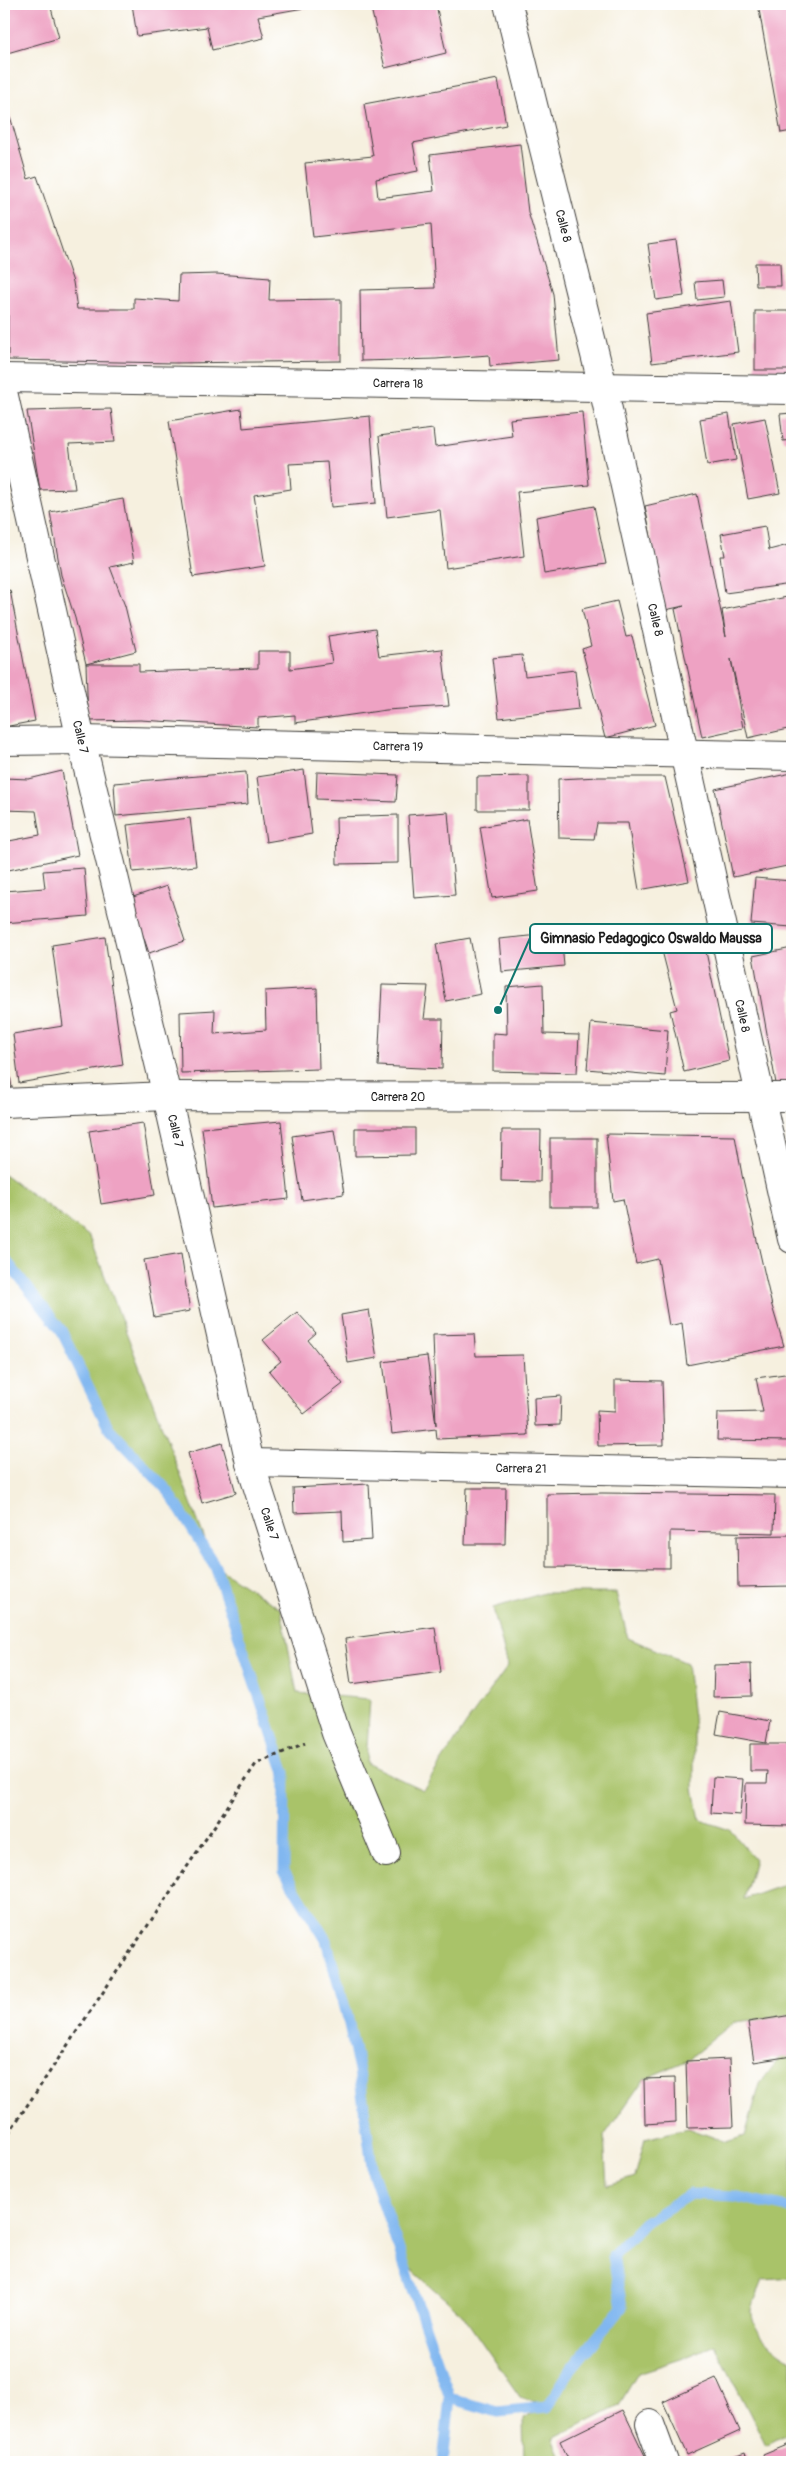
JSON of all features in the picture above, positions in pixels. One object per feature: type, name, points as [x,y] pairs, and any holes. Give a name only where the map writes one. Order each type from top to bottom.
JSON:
[{"type":"street","name":"Calle 8","points":[[508,4],[603,387],[792,1239]]},
{"type":"street","name":"Carrera 18","points":[[4,378],[792,390]]},
{"type":"street","name":"Calle 7","points":[[4,396],[80,740],[167,1096],[250,1463],[336,1732],[386,1853]]},
{"type":"street","name":"Carrera 19","points":[[4,741],[80,740],[792,756]]},
{"type":"street","name":"Carrera 20","points":[[4,1103],[167,1096],[792,1098]]},
{"type":"street","name":"Carrera 21","points":[[250,1463],[792,1474]]},
{"type":"street","points":[[650,2424],[664,2462]]},
{"type":"path","points":[[4,2140],[256,1764],[304,1744]]},
{"type":"green space","points":[[4,1174],[90,1237],[215,1566],[168,1491],[108,1427],[61,1330],[4,1258]]},
{"type":"green space","points":[[215,1566],[281,1609],[297,1693],[370,1699],[366,1763],[423,1790],[466,1724],[508,1666],[493,1608],[544,1593],[616,1593],[628,1638],[687,1663],[694,1728],[694,1788],[700,1820],[730,1830],[755,1859],[744,1899],[792,1882],[792,2013],[788,2016],[734,2022],[686,2061],[644,2079],[604,2136],[607,2186],[635,2177],[645,2139],[688,2128],[726,2142],[745,2136],[760,2084],[780,2057],[792,2056],[792,2278],[763,2280],[754,2302],[752,2318],[765,2340],[792,2360],[792,2431],[766,2445],[715,2345],[681,2359],[638,2373],[619,2405],[553,2439],[563,2462],[524,2462],[523,2419],[546,2407],[520,2397],[462,2314],[402,2261],[373,2174],[359,2071],[347,2015],[326,1940],[284,1871],[285,1773]]},
{"type":"building","points":[[4,4],[50,4],[59,38],[4,54]]},
{"type":"building","points":[[132,4],[321,5],[258,16],[264,38],[212,50],[207,27],[137,36]]},
{"type":"building","points":[[370,4],[436,4],[446,53],[385,68]]},
{"type":"building","points":[[758,4],[792,4],[792,131],[781,133]]},
{"type":"building","points":[[498,79],[506,125],[413,143],[418,171],[376,179],[378,198],[434,191],[430,155],[520,144],[528,212],[553,294],[559,360],[490,366],[489,355],[436,359],[361,361],[360,290],[435,288],[431,224],[313,237],[305,163],[373,156],[364,104]]},
{"type":"building","points":[[4,95],[28,179],[37,176],[73,282],[77,309],[134,309],[134,298],[178,301],[179,275],[217,274],[270,278],[269,300],[341,299],[341,361],[173,363],[8,360],[8,304],[4,290]]},
{"type":"building","points":[[676,240],[684,296],[656,300],[648,244]]},
{"type":"building","points":[[755,263],[780,263],[781,286],[756,286]]},
{"type":"building","points":[[722,280],[724,297],[697,300],[695,282]]},
{"type":"building","points":[[731,301],[738,352],[652,363],[646,313]]},
{"type":"building","points":[[755,311],[792,311],[792,370],[755,370]]},
{"type":"building","points":[[111,409],[115,442],[69,444],[75,489],[40,490],[27,411]]},
{"type":"building","points":[[241,409],[243,428],[370,416],[376,503],[331,507],[327,462],[289,464],[291,489],[254,495],[265,566],[193,577],[169,421]]},
{"type":"building","points":[[582,412],[589,485],[517,492],[524,556],[446,568],[440,510],[387,517],[379,436],[433,429],[435,447],[512,436],[510,419]]},
{"type":"building","points":[[792,413],[792,440],[783,441],[780,414]]},
{"type":"building","points":[[729,414],[736,460],[707,465],[700,419]]},
{"type":"building","points":[[765,418],[780,493],[748,499],[734,424]]},
{"type":"building","points":[[697,494],[726,637],[722,610],[792,596],[792,646],[790,647],[792,658],[792,728],[748,738],[731,659],[743,728],[702,737],[675,609],[684,606],[665,610],[645,506]]},
{"type":"building","points":[[123,499],[134,562],[110,567],[125,606],[136,651],[86,664],[75,618],[61,575],[50,512]]},
{"type":"building","points":[[594,506],[606,564],[544,574],[536,517]]},
{"type":"building","points":[[765,526],[769,550],[792,544],[792,584],[725,593],[720,556],[725,556],[721,534]]},
{"type":"building","points":[[10,590],[35,721],[4,727],[4,592]]},
{"type":"building","points":[[617,601],[626,637],[632,636],[655,725],[605,738],[582,649],[591,646],[582,609]]},
{"type":"building","points":[[375,629],[379,656],[442,649],[449,706],[386,710],[295,723],[295,715],[258,718],[258,727],[140,720],[88,721],[86,664],[139,664],[139,672],[258,668],[258,651],[290,651],[290,669],[332,663],[328,636]]},
{"type":"building","points":[[522,655],[525,676],[575,670],[579,709],[499,718],[492,658]]},
{"type":"building","points":[[304,770],[312,834],[266,842],[257,777]]},
{"type":"building","points":[[62,771],[78,855],[4,871],[4,842],[40,835],[36,811],[4,810],[4,778],[29,779]]},
{"type":"building","points":[[246,772],[248,804],[116,816],[114,783]]},
{"type":"building","points":[[317,772],[398,775],[396,802],[316,799]]},
{"type":"building","points":[[792,773],[792,865],[733,877],[715,789]]},
{"type":"building","points":[[529,776],[529,810],[477,810],[477,777]]},
{"type":"building","points":[[665,777],[689,881],[639,890],[628,823],[597,823],[594,839],[559,838],[558,779]]},
{"type":"building","points":[[448,812],[455,895],[414,898],[408,815]]},
{"type":"building","points":[[398,815],[398,863],[337,864],[336,817]]},
{"type":"building","points":[[190,818],[196,866],[133,872],[127,825]]},
{"type":"building","points":[[527,819],[538,891],[492,898],[480,827]]},
{"type":"building","points":[[84,868],[88,916],[4,923],[4,891],[45,888],[43,871]]},
{"type":"building","points":[[755,878],[792,881],[792,927],[751,924]]},
{"type":"building","points":[[167,886],[185,941],[149,953],[130,898]]},
{"type":"building","points":[[701,928],[729,1061],[684,1072],[670,1011],[677,1009],[659,939]]},
{"type":"building","points":[[561,933],[564,966],[502,972],[499,939]]},
{"type":"building","points":[[105,937],[123,1065],[19,1083],[13,1034],[63,1026],[52,945]]},
{"type":"building","points":[[470,938],[481,994],[446,1001],[436,944]]},
{"type":"building","points":[[792,948],[792,1086],[777,1089],[753,956]]},
{"type":"building","points":[[543,984],[544,1034],[579,1035],[577,1073],[493,1071],[493,1033],[507,1034],[506,987]]},
{"type":"building","points":[[382,985],[428,986],[424,1019],[443,1019],[442,1069],[378,1066]]},
{"type":"building","points":[[317,988],[319,1069],[181,1073],[180,1012],[215,1010],[214,1034],[266,1030],[265,991]]},
{"type":"building","points":[[591,1023],[668,1030],[665,1076],[587,1069]]},
{"type":"building","points":[[4,1037],[12,1088],[4,1089]]},
{"type":"building","points":[[281,1121],[289,1199],[212,1208],[202,1128]]},
{"type":"building","points":[[143,1123],[155,1195],[101,1204],[89,1131]]},
{"type":"building","points":[[355,1128],[415,1128],[415,1155],[355,1156]]},
{"type":"building","points":[[334,1130],[344,1194],[302,1200],[292,1136]]},
{"type":"building","points":[[502,1130],[541,1130],[540,1182],[501,1181]]},
{"type":"building","points":[[606,1134],[735,1136],[772,1306],[784,1346],[687,1365],[682,1323],[669,1326],[658,1259],[636,1264],[623,1199],[613,1201]]},
{"type":"building","points":[[550,1138],[597,1138],[597,1207],[550,1207]]},
{"type":"building","points":[[181,1254],[190,1311],[154,1317],[144,1260]]},
{"type":"building","points":[[369,1310],[377,1358],[348,1363],[341,1315]]},
{"type":"building","points":[[297,1312],[316,1333],[308,1340],[343,1384],[304,1414],[269,1371],[281,1361],[263,1340]]},
{"type":"building","points":[[474,1334],[476,1356],[523,1355],[528,1435],[437,1439],[436,1429],[392,1434],[383,1362],[427,1356],[436,1425],[433,1335]]},
{"type":"building","points":[[792,1373],[792,1441],[717,1440],[718,1413],[763,1412],[756,1378]]},
{"type":"building","points":[[615,1380],[662,1381],[664,1445],[598,1446],[597,1410],[615,1411]]},
{"type":"building","points":[[561,1396],[560,1425],[535,1426],[534,1398]]},
{"type":"building","points":[[222,1443],[236,1493],[202,1503],[188,1453]]},
{"type":"building","points":[[369,1484],[372,1540],[343,1542],[342,1511],[294,1513],[293,1488]]},
{"type":"building","points":[[467,1488],[506,1488],[505,1544],[465,1544]]},
{"type":"building","points":[[547,1494],[775,1495],[774,1533],[670,1531],[670,1568],[547,1567]]},
{"type":"building","points":[[792,1535],[792,1586],[738,1587],[737,1536]]},
{"type":"building","points":[[435,1627],[441,1672],[351,1684],[345,1639]]},
{"type":"building","points":[[751,1664],[752,1696],[713,1697],[714,1665]]},
{"type":"building","points":[[720,1712],[770,1721],[766,1743],[716,1734]]},
{"type":"building","points":[[750,1744],[792,1744],[792,1826],[745,1825],[746,1783],[767,1783],[768,1771],[750,1771]]},
{"type":"building","points":[[713,1777],[743,1779],[740,1815],[711,1813]]},
{"type":"building","points":[[792,2015],[792,2056],[754,2062],[748,2022]]},
{"type":"building","points":[[730,2059],[733,2127],[688,2128],[686,2061]]},
{"type":"building","points":[[675,2078],[676,2122],[645,2124],[644,2079]]},
{"type":"building","points":[[716,2378],[740,2431],[687,2455],[663,2402]]},
{"type":"building","points":[[623,2410],[648,2462],[570,2462],[560,2441]]},
{"type":"building","points":[[792,2443],[792,2462],[765,2462],[763,2455]]},
{"type":"building","points":[[745,2453],[748,2462],[720,2462]]},
{"type":"waterway","points":[[4,1258],[61,1330],[108,1427],[168,1491],[215,1566],[285,1773],[284,1871],[326,1940],[347,2015],[359,2071],[373,2174],[450,2398],[443,2462]]},
{"type":"waterway","points":[[450,2398],[498,2412],[547,2407],[571,2369],[622,2307],[613,2256],[644,2223],[690,2194],[734,2196],[792,2209]]},
{"type":"place","name":"Gimnasio Pedagogico Oswaldo Maussa","points":[[498,1010]]}]
